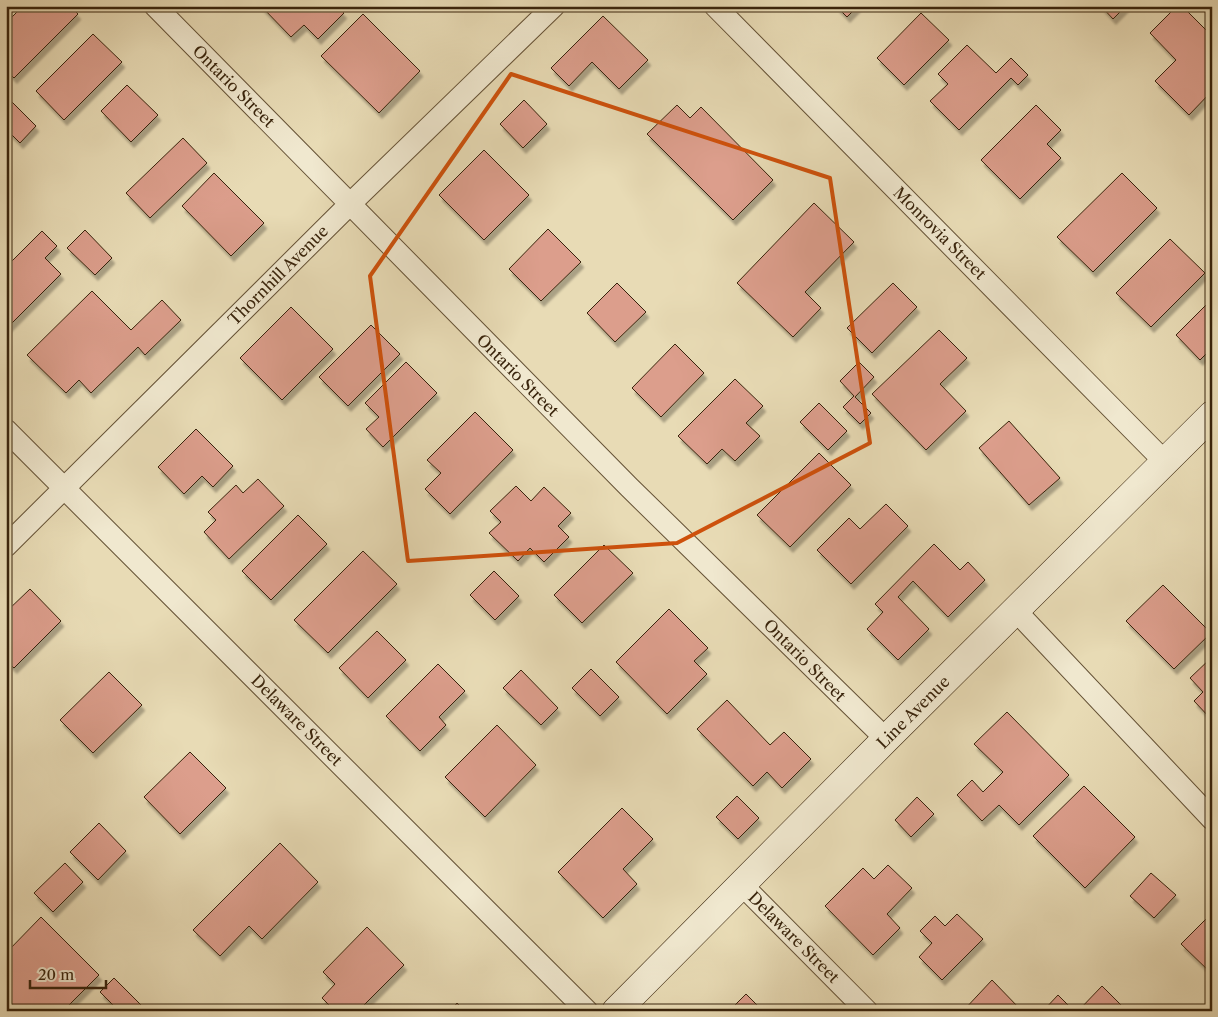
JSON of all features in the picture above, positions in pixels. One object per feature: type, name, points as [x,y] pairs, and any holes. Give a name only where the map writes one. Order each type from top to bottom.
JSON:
[{"type":"main road","name":"Line Avenue","points":[[616,1011],[1212,415]]},
{"type":"street","name":"Ontario Street","points":[[155,6],[629,487],[886,739]]},
{"type":"street","name":"Thornhill Avenue","points":[[6,546],[350,204],[554,6]]},
{"type":"street","name":"Monrovia Street","points":[[715,6],[1164,461]]},
{"type":"street","name":"Delaware Street","points":[[6,430],[587,1011]]},
{"type":"street","points":[[1015,610],[1212,819]]},
{"type":"street","name":"Delaware Street","points":[[741,884],[867,1011]]},
{"type":"highlighted area","points":[[511,74],[830,178],[870,443],[677,543],[408,561],[370,276]]},
{"type":"building","points":[[23,6],[70,6],[78,14],[14,78],[6,70],[6,23]]},
{"type":"building","points":[[261,6],[337,6],[344,13],[318,39],[304,25],[291,37]]},
{"type":"building","points":[[836,6],[858,6],[847,17]]},
{"type":"building","points":[[1101,6],[1126,6],[1113,19]]},
{"type":"building","points":[[1177,6],[1182,6],[1212,36],[1212,91],[1189,115],[1155,81],[1176,60],[1150,33]]},
{"type":"building","points":[[921,13],[949,40],[904,85],[877,58]]},
{"type":"building","points":[[363,14],[420,71],[379,113],[321,56]]},
{"type":"building","points":[[603,16],[648,60],[619,89],[592,62],[569,86],[551,68]]},
{"type":"building","points":[[93,34],[122,62],[64,120],[36,91]]},
{"type":"building","points":[[967,45],[996,73],[1011,58],[1028,75],[1018,85],[1011,78],[959,130],[930,101],[948,84],[938,74]]},
{"type":"building","points":[[127,85],[158,115],[131,142],[101,111]]},
{"type":"building","points":[[10,100],[36,126],[20,143],[6,129],[6,103]]},
{"type":"building","points":[[524,100],[547,124],[523,148],[500,124]]},
{"type":"building","points":[[677,105],[690,118],[701,107],[773,180],[733,220],[647,134]]},
{"type":"building","points":[[1036,105],[1061,130],[1047,144],[1061,158],[1020,199],[981,160]]},
{"type":"building","points":[[183,138],[207,163],[150,218],[126,193]]},
{"type":"building","points":[[484,150],[529,195],[484,240],[439,195]]},
{"type":"building","points":[[214,173],[264,223],[231,256],[182,206]]},
{"type":"building","points":[[1122,173],[1157,208],[1093,272],[1057,237]]},
{"type":"building","points":[[814,203],[854,242],[805,292],[821,308],[793,337],[737,283]]},
{"type":"building","points":[[548,229],[581,262],[541,301],[509,269]]},
{"type":"building","points":[[85,230],[112,258],[95,275],[67,248]]},
{"type":"building","points":[[42,231],[57,246],[45,258],[61,274],[6,329],[6,267]]},
{"type":"building","points":[[1170,239],[1205,273],[1151,327],[1116,293]]},
{"type":"building","points":[[617,283],[646,312],[615,342],[587,313]]},
{"type":"building","points":[[893,283],[917,307],[872,353],[847,328]]},
{"type":"building","points":[[92,291],[131,330],[162,300],[181,320],[145,355],[138,347],[91,393],[79,380],[66,393],[27,355]]},
{"type":"building","points":[[1212,299],[1212,348],[1200,360],[1176,335]]},
{"type":"building","points":[[291,307],[333,349],[282,400],[240,358]]},
{"type":"building","points":[[371,325],[400,354],[348,406],[319,377]]},
{"type":"building","points":[[939,330],[967,358],[940,384],[966,411],[926,450],[872,394]]},
{"type":"building","points":[[675,344],[704,373],[661,417],[632,388]]},
{"type":"building","points":[[406,362],[437,393],[383,447],[366,429],[379,417],[365,403]]},
{"type":"building","points":[[859,362],[874,377],[855,397],[871,413],[860,424],[843,407],[854,396],[840,381]]},
{"type":"building","points":[[735,379],[763,406],[746,423],[760,436],[735,461],[722,449],[707,464],[678,436]]},
{"type":"building","points":[[819,403],[847,431],[828,450],[800,422]]},
{"type":"building","points":[[475,412],[513,450],[450,514],[425,489],[441,473],[427,460]]},
{"type":"building","points":[[1009,421],[1060,478],[1029,505],[979,448]]},
{"type":"building","points":[[196,429],[233,466],[213,487],[202,476],[184,494],[158,467]]},
{"type":"building","points":[[819,453],[851,485],[790,547],[757,515]]},
{"type":"building","points":[[258,479],[284,506],[229,559],[204,532],[216,520],[208,512],[236,485],[243,493]]},
{"type":"building","points":[[516,486],[531,501],[544,487],[571,513],[558,526],[569,537],[544,562],[530,548],[518,561],[489,533],[501,522],[490,511]]},
{"type":"building","points":[[886,504],[908,526],[851,584],[817,550],[849,518],[860,529]]},
{"type":"building","points":[[298,515],[327,544],[271,600],[242,571]]},
{"type":"building","points":[[934,544],[960,570],[968,562],[985,580],[948,617],[913,581],[898,597],[929,629],[898,660],[867,629],[883,612],[875,604]]},
{"type":"building","points":[[604,545],[633,573],[582,623],[554,595]]},
{"type":"building","points":[[363,551],[397,584],[328,653],[294,620]]},
{"type":"building","points":[[494,571],[519,596],[495,620],[470,595]]},
{"type":"building","points":[[1163,585],[1211,633],[1174,669],[1126,621]]},
{"type":"building","points":[[30,589],[61,621],[14,668],[6,661],[6,612]]},
{"type":"building","points":[[669,609],[708,648],[694,661],[707,674],[667,714],[616,662]]},
{"type":"building","points":[[377,631],[406,660],[368,698],[339,668]]},
{"type":"building","points":[[1212,657],[1212,720],[1194,701],[1203,692],[1190,678]]},
{"type":"building","points":[[438,664],[465,691],[439,717],[446,725],[420,751],[386,716]]},
{"type":"building","points":[[591,669],[619,697],[600,716],[572,688]]},
{"type":"building","points":[[521,670],[558,708],[541,725],[503,688]]},
{"type":"building","points":[[109,672],[142,705],[93,753],[60,720]]},
{"type":"building","points":[[727,700],[770,745],[784,732],[811,759],[782,788],[767,772],[753,786],[697,729]]},
{"type":"building","points":[[1007,712],[1069,775],[1019,825],[999,805],[982,821],[957,795],[972,780],[983,792],[1003,772],[974,744]]},
{"type":"building","points":[[497,725],[536,765],[485,817],[445,777]]},
{"type":"building","points":[[190,752],[226,788],[180,834],[144,797]]},
{"type":"building","points":[[1084,786],[1135,837],[1085,888],[1033,836]]},
{"type":"building","points":[[737,796],[759,818],[738,839],[716,817]]},
{"type":"building","points":[[917,797],[934,814],[911,837],[895,820]]},
{"type":"building","points":[[622,808],[653,839],[623,869],[637,884],[603,918],[558,872]]},
{"type":"building","points":[[99,823],[126,851],[98,880],[70,852]]},
{"type":"building","points":[[280,843],[318,882],[262,939],[249,926],[220,956],[193,930]]},
{"type":"building","points":[[65,863],[83,882],[53,912],[34,893]]},
{"type":"building","points":[[888,865],[912,888],[887,914],[900,928],[873,955],[825,906],[863,868],[874,879]]},
{"type":"building","points":[[1151,873],[1176,895],[1154,918],[1130,896]]},
{"type":"building","points":[[957,914],[983,939],[942,980],[919,957],[932,943],[920,931],[935,916],[945,926]]},
{"type":"building","points":[[41,917],[99,975],[63,1011],[19,1011],[6,998],[6,953]]},
{"type":"building","points":[[1206,919],[1212,925],[1212,974],[1181,944]]},
{"type":"building","points":[[367,927],[404,965],[358,1011],[335,1011],[322,998],[335,984],[323,972]]},
{"type":"building","points":[[114,978],[147,1011],[119,1011],[100,992]]},
{"type":"building","points":[[992,980],[1020,1009],[1018,1011],[963,1011]]},
{"type":"building","points":[[1102,986],[1127,1011],[1078,1011]]},
{"type":"building","points":[[746,994],[763,1011],[729,1011]]},
{"type":"building","points":[[1058,995],[1074,1011],[1043,1011]]},
{"type":"building","points":[[457,1003],[465,1011],[450,1011]]}]
